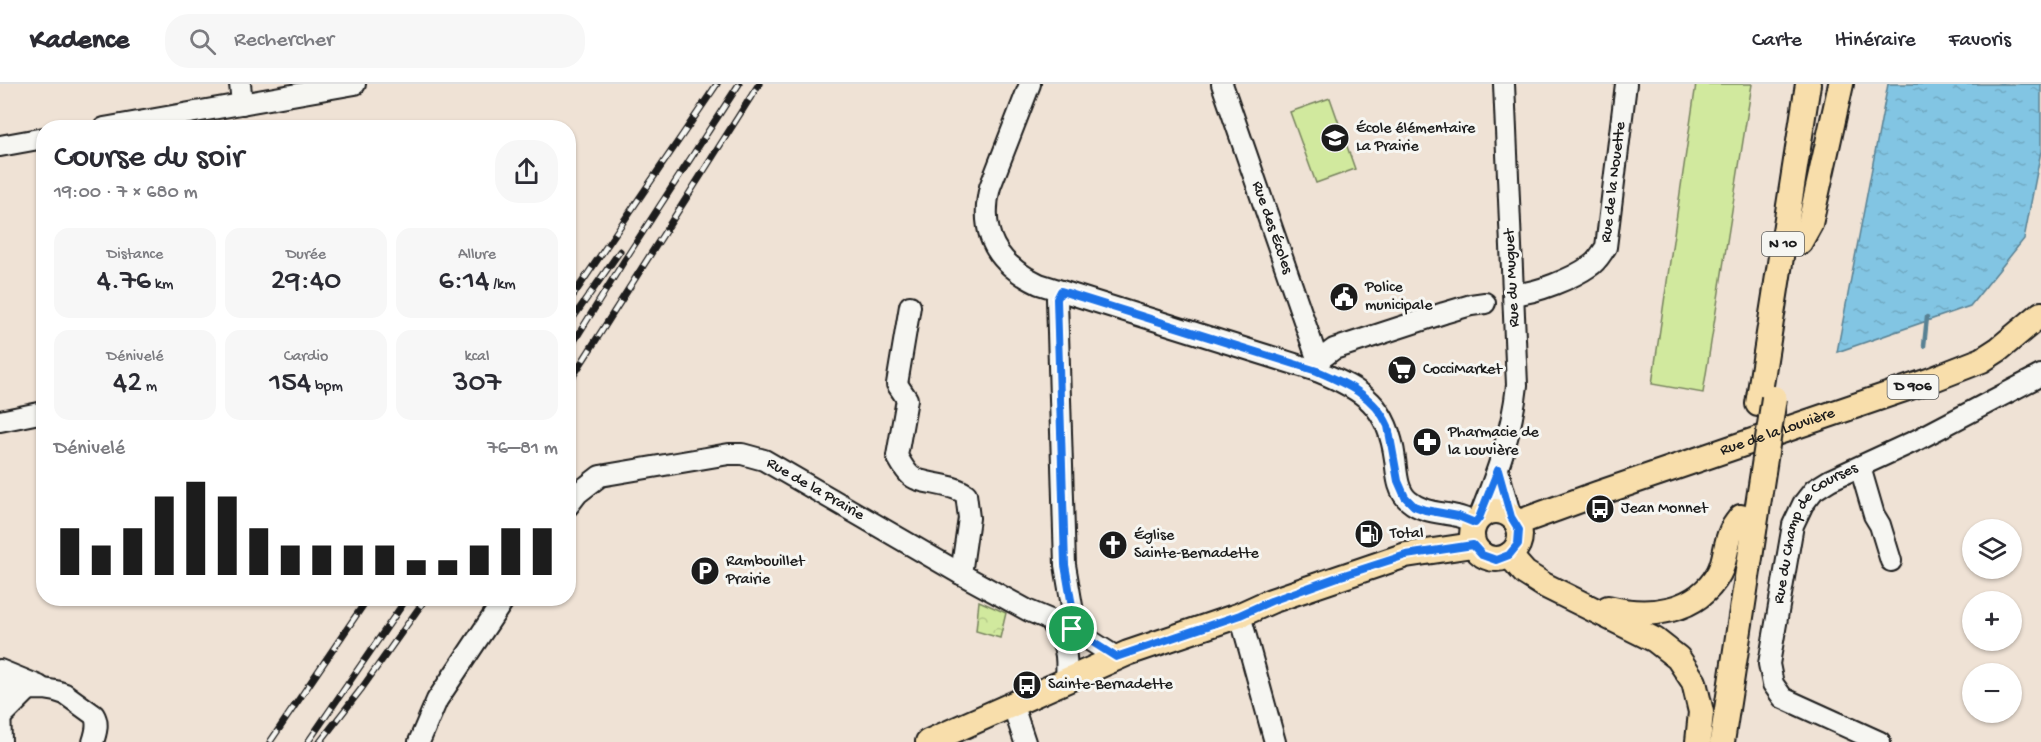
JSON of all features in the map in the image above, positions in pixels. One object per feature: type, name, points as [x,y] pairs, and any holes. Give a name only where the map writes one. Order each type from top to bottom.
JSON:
[{"type":"main road","name":"N 10","points":[[1722,742],[1755,474],[1808,84]]},
{"type":"main road","name":"N 10","points":[[1766,401],[1800,242],[1824,84]]},
{"type":"main road","points":[[1800,242],[1810,224],[1841,84]]},
{"type":"main road","name":"Rue de la Louvière","points":[[1514,520],[1941,376],[1982,360],[1999,349],[2036,314]]},
{"type":"main road","name":"N 10","points":[[1706,742],[1741,517],[1755,474]]},
{"type":"main road","points":[[928,742],[1116,657],[1240,615],[1293,593],[1406,555],[1476,528],[1491,511],[1498,511],[1514,520],[1520,537],[1518,544],[1509,555],[1503,558],[1489,558],[1482,555],[1476,528]]},
{"type":"main road","points":[[1576,600],[1619,611],[1642,614],[1665,611],[1687,603],[1706,589],[1719,572],[1731,532],[1741,517]]},
{"type":"main road","points":[[1509,555],[1525,573],[1544,585],[1655,640],[1678,658],[1694,682],[1701,712],[1698,742]]},
{"type":"street","points":[[136,120],[241,94],[356,84]]},
{"type":"street","points":[[1030,84],[990,187],[986,214],[987,228],[999,253],[1017,273],[1039,284],[1061,291],[1318,366],[1349,385],[1380,410],[1388,426],[1401,490],[1409,501],[1425,510],[1458,516],[1476,528]]},
{"type":"street","name":"Rue des Écoles","points":[[1222,84],[1318,366]]},
{"type":"street","name":"Rue du Muguet","points":[[1476,528],[1506,445],[1518,385],[1504,84]]},
{"type":"street","name":"Rue de la Nouette","points":[[1514,294],[1525,294],[1572,276],[1593,265],[1605,248],[1626,84]]},
{"type":"street","points":[[0,146],[36,139]]},
{"type":"street","points":[[1061,291],[1057,299],[1065,565],[1073,612],[1072,629]]},
{"type":"street","points":[[1318,366],[1334,349],[1444,313],[1485,303]]},
{"type":"street","points":[[910,306],[897,384],[907,399],[897,456],[906,472],[914,479],[951,486],[966,494],[969,518],[961,574]]},
{"type":"street","name":"Rue du Champ de Courses","points":[[1880,742],[1783,698],[1773,684],[1769,664],[1793,525],[1803,504],[1814,490],[1830,480],[2041,375]]},
{"type":"street","points":[[0,421],[36,414]]},
{"type":"street","name":"Rue de la Prairie","points":[[576,496],[600,476],[716,455],[742,454],[764,460],[961,574],[1050,621],[1072,629],[1116,657]]},
{"type":"street","points":[[1860,467],[1891,561]]},
{"type":"street","points":[[1498,470],[1514,520]]},
{"type":"street","points":[[419,742],[437,700],[500,606]]},
{"type":"street","points":[[1240,615],[1275,742]]},
{"type":"street","points":[[1050,621],[1066,647],[1066,679]]},
{"type":"street","points":[[0,670],[37,689]]},
{"type":"street","points":[[1,742],[1,710],[37,689]]},
{"type":"street","points":[[0,690],[37,689],[65,694],[94,715],[96,725],[93,742]]},
{"type":"street","points":[[1012,704],[1025,742]]},
{"type":"green space","points":[[1696,84],[1752,84],[1703,393],[1652,384]]},
{"type":"green space","points":[[1330,98],[1355,169],[1316,183],[1290,112]]},
{"type":"green space","points":[[979,601],[1006,613],[1000,638],[976,631]]},
{"type":"water","points":[[1888,84],[2041,84],[2041,151],[2024,239],[1970,306],[1837,352]]},
{"type":"waterway","points":[[1924,346],[1927,317]]},
{"type":"railway","points":[[576,291],[717,84]]},
{"type":"railway","points":[[576,338],[739,84]]},
{"type":"railway","points":[[576,371],[759,84]]},
{"type":"railway","points":[[576,314],[620,251]]},
{"type":"railway","points":[[270,742],[363,606]]},
{"type":"railway","points":[[308,742],[402,606]]},
{"type":"railway","points":[[320,742],[420,606]]},
{"type":"place","name":"École élémentaire La Prairie","points":[[1335,138]]},
{"type":"place","name":"Police municipale","points":[[1344,297]]},
{"type":"place","name":"CocciMarket","points":[[1402,370]]},
{"type":"place","name":"Pharmacie de la Louvière","points":[[1427,442]]},
{"type":"place","name":"Jean Monnet","points":[[1600,509]]},
{"type":"place","name":"Total","points":[[1369,534]]},
{"type":"place","name":"Église Sainte-Bernadette","points":[[1113,545]]},
{"type":"place","name":"Rambouillet Prairie","points":[[705,571]]},
{"type":"place","name":"Sainte-Bernadette","points":[[1027,685]]},
{"type":"route","points":[[1061,291],[1317,371],[1349,385],[1374,404],[1384,417],[1395,456],[1401,490],[1414,506],[1458,516],[1475,523],[1498,470],[1511,517],[1517,523],[1519,530],[1520,537],[1515,550],[1503,558],[1496,560],[1482,555],[1473,545],[1406,555],[1338,577],[1271,601],[1240,615],[1116,657],[1072,629],[1073,612],[1065,565],[1057,299],[1061,291]]}]
